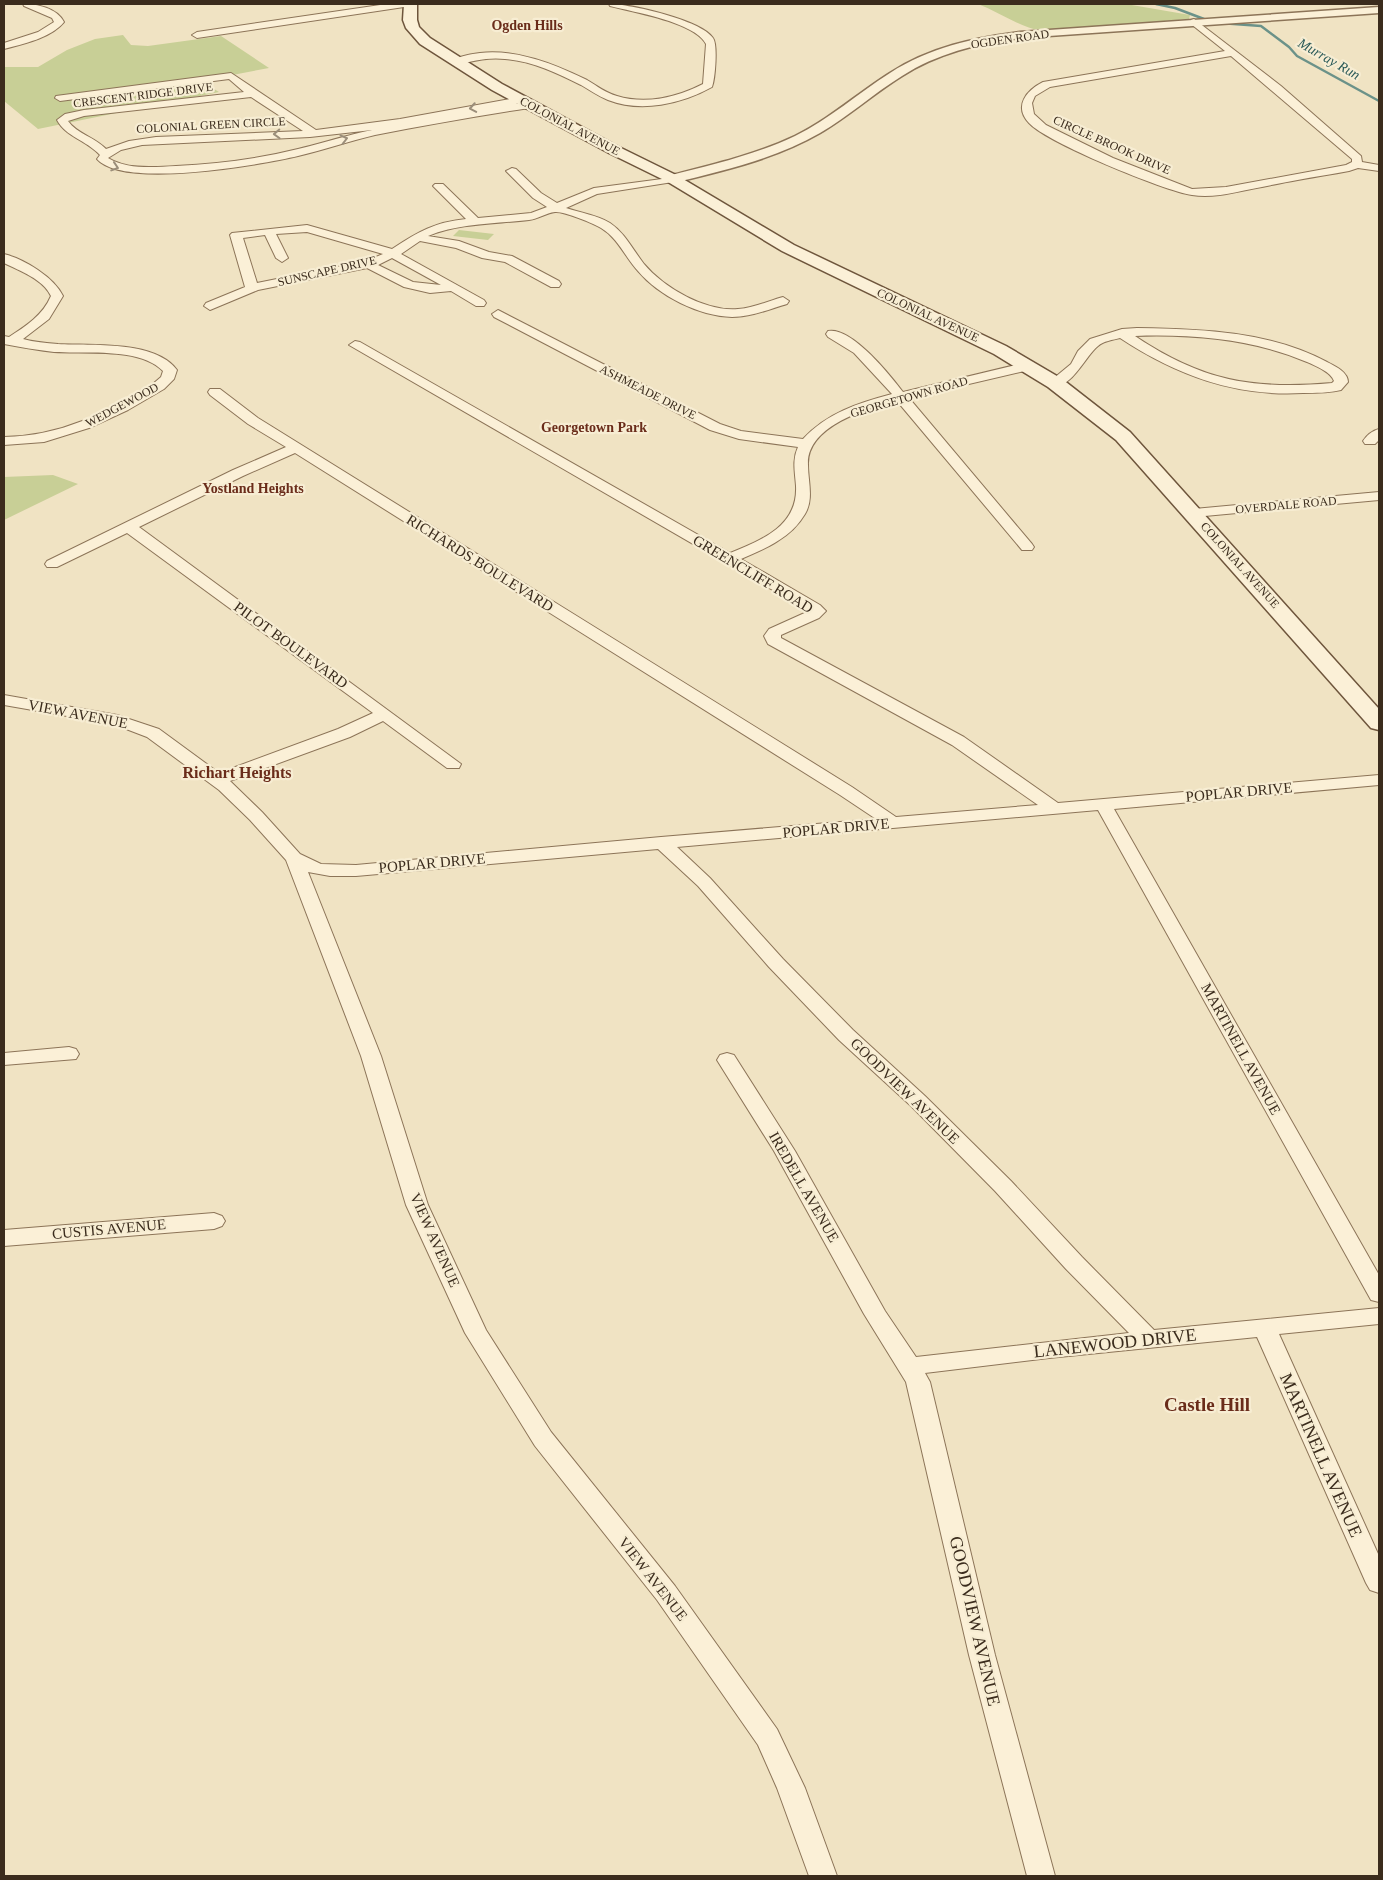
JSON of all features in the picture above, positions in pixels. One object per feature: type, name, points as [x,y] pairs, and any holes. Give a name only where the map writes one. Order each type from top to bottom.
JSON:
[{"type":"main road","name":"COLONIAL AVENUE","points":[[411,4],[410,20],[413,28],[425,42],[456,62],[525,102],[673,180],[788,248],[960,330],[1028,366],[1093,410],[1123,436],[1194,513],[1379,723]]},
{"type":"street","points":[[4,46],[48,31],[59,22],[56,16],[27,4]]},
{"type":"street","points":[[197,36],[404,4]]},
{"type":"street","points":[[456,62],[472,56],[484,55],[524,59],[550,66],[613,98],[633,101],[673,99],[708,85],[711,44],[708,38],[690,26],[679,22],[613,4]]},
{"type":"street","name":"OGDEN ROAD","points":[[673,180],[771,151],[794,141],[817,130],[908,67],[942,52],[1010,37],[1194,22],[1379,10]]},
{"type":"street","points":[[1194,22],[1305,111],[1357,158],[1357,164]]},
{"type":"street","name":"CIRCLE BROOK DRIVE","points":[[1233,53],[1047,84],[1028,96],[1027,102],[1030,114],[1034,122],[1048,132],[1162,183],[1191,192],[1216,192],[1349,168],[1357,164],[1379,168]]},
{"type":"street","points":[[60,98],[231,76],[253,94],[314,133]]},
{"type":"street","name":"CRESCENT RIDGE DRIVE","points":[[104,154],[94,142],[71,131],[64,125],[62,120],[69,116],[84,113],[253,94]]},
{"type":"street","points":[[104,154],[102,159],[106,164],[122,170],[135,171],[220,165],[288,154],[372,133],[525,102]]},
{"type":"street","name":"COLONIAL GREEN CIRCLE","points":[[104,154],[117,147],[132,143],[203,137],[314,133],[525,102]]},
{"type":"street","points":[[94,142],[108,144],[132,143]]},
{"type":"street","points":[[512,170],[540,198],[556,208],[584,216],[606,226],[624,242],[648,275],[673,292],[712,310],[735,313],[783,301]]},
{"type":"street","name":"SUNSCAPE DRIVE","points":[[210,306],[252,288],[369,264],[393,254],[420,235],[449,224],[474,220],[520,218],[556,208],[594,191],[673,180]]},
{"type":"street","points":[[439,186],[474,220]]},
{"type":"street","points":[[443,214],[463,211]]},
{"type":"street","points":[[426,219],[422,223],[420,235],[459,244],[486,256],[508,259],[555,284]]},
{"type":"street","points":[[252,288],[236,235],[307,228],[393,254],[480,303]]},
{"type":"street","points":[[269,231],[282,258]]},
{"type":"street","points":[[4,258],[52,286],[57,296],[56,301],[43,317],[8,341]]},
{"type":"street","points":[[369,264],[410,286],[432,290],[452,287]]},
{"type":"street","name":"ASHMEADE DRIVE","points":[[498,314],[715,427],[739,435],[807,444]]},
{"type":"street","points":[[1055,383],[1076,366],[1083,354],[1094,342],[1122,333],[1182,332],[1221,335],[1259,342],[1315,360],[1335,372],[1341,378],[1341,382],[1336,386],[1267,390],[1229,384],[1161,356],[1122,333]]},
{"type":"street","points":[[832,334],[859,350],[869,359],[1027,547]]},
{"type":"street","name":"WEDGEWOOD","points":[[4,441],[24,442],[52,437],[95,420],[159,386],[167,379],[170,370],[160,360],[138,354],[49,347],[8,341]]},
{"type":"street","name":"GREENCLIFF ROAD","points":[[355,344],[815,608],[818,611],[776,632],[772,636],[774,641],[958,741],[1054,808]]},
{"type":"street","name":"GEORGETOWN ROAD","points":[[730,559],[779,535],[800,512],[804,502],[799,463],[807,444],[819,431],[836,419],[852,411],[900,397],[1028,366]]},
{"type":"street","name":"RICHARDS BOULEVARD","points":[[215,392],[241,412],[296,448],[846,791],[893,823]]},
{"type":"street","points":[[52,564],[296,448]]},
{"type":"street","name":"OVERDALE ROAD","points":[[1194,513],[1379,496]]},
{"type":"street","name":"PILOT BOULEVARD","points":[[129,527],[453,764]]},
{"type":"street","name":"VIEW AVENUE","points":[[4,700],[98,715],[138,726],[153,733],[217,780],[256,816],[294,858],[371,1056],[417,1205],[476,1333],[502,1378],[543,1439],[666,1592],[768,1737],[792,1788],[824,1876]]},
{"type":"street","points":[[217,780],[344,733],[385,714]]},
{"type":"street","name":"POPLAR DRIVE","points":[[294,858],[309,866],[341,870],[1379,780]]},
{"type":"street","name":"MARTINELL AVENUE","points":[[1103,804],[1379,1294]]},
{"type":"street","name":"GOODVIEW AVENUE","points":[[661,842],[704,882],[776,963],[846,1035],[918,1101],[1003,1186],[1074,1263],[1150,1339]]},
{"type":"street","points":[[4,1059],[68,1054]]},
{"type":"street","name":"IREDELL AVENUE","points":[[727,1060],[749,1092],[809,1194],[876,1315],[911,1366]]},
{"type":"street","name":"CUSTIS AVENUE","points":[[4,1238],[214,1221]]},
{"type":"street","name":"LANEWOOD DRIVE","points":[[911,1366],[1379,1316]]},
{"type":"street","name":"MARTINELL AVENUE","points":[[1264,1327],[1379,1583]]},
{"type":"street","name":"GOODVIEW AVENUE","points":[[911,1366],[918,1382],[982,1655],[1041,1876]]},
{"type":"green space","points":[[978,4],[1126,4],[1190,15],[1189,19],[1042,31],[1025,26]]},
{"type":"green space","points":[[123,35],[131,45],[148,46],[221,36],[269,68],[201,81],[219,92],[38,129],[4,101],[4,67],[38,67],[67,50],[95,39]]},
{"type":"green space","points":[[459,230],[494,234],[488,240],[453,236]]},
{"type":"green space","points":[[53,475],[78,484],[4,520],[4,477]]},
{"type":"waterway","name":"Murray Run","points":[[1156,4],[1175,8],[1204,19]]},
{"type":"waterway","name":"Murray Run","points":[[1220,23],[1261,26],[1289,47],[1297,56],[1379,101]]},
{"type":"district","name":"Ogden Hills","points":[[527,25]]},
{"type":"district","name":"Georgetown Park","points":[[594,427]]},
{"type":"district","name":"Yostland Heights","points":[[253,488]]},
{"type":"district","name":"Richart Heights","points":[[237,772]]},
{"type":"district","name":"Castle Hill","points":[[1207,1404]]}]
